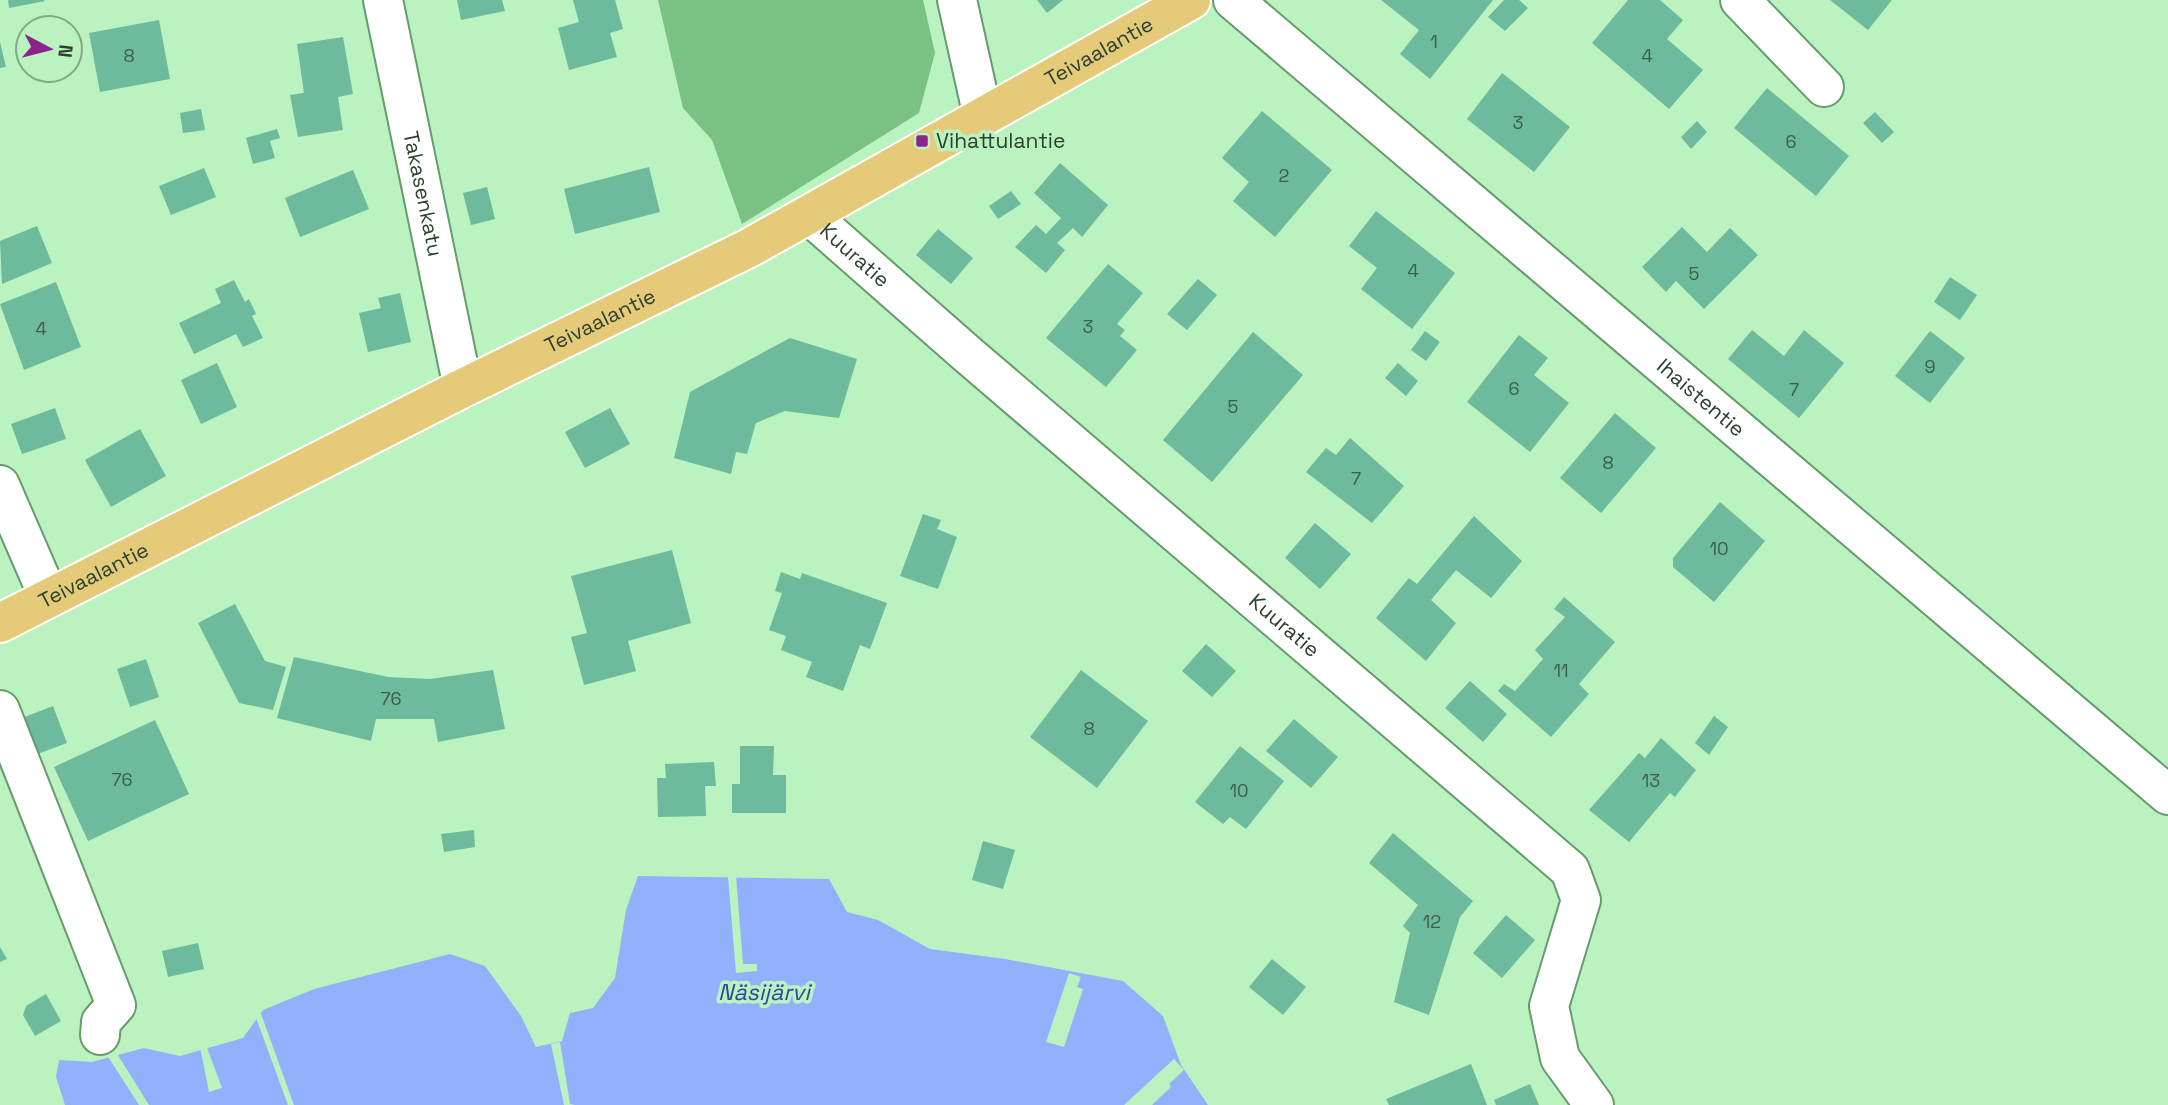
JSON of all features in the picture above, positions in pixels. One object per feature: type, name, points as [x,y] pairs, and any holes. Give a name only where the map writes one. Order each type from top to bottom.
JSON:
[{"type":"main road","name":"Teivaalantie","points":[[0,623],[463,388],[749,248],[1191,0]]},
{"type":"street","name":"Takasenkatu","points":[[383,0],[463,388]]},
{"type":"street","points":[[957,0],[983,117]]},
{"type":"street","name":"Ihaistentie","points":[[1233,0],[2168,795]]},
{"type":"street","points":[[1740,0],[1824,87]]},
{"type":"street","name":"Kuuratie","points":[[809,215],[1570,870],[1581,901],[1549,1006],[1560,1058],[1594,1105]]},
{"type":"street","points":[[0,485],[49,598]]},
{"type":"street","points":[[0,710],[117,1005],[101,1022],[100,1035]]},
{"type":"green space","points":[[658,0],[923,0],[935,53],[919,113],[742,224],[712,140],[683,108]]},
{"type":"water","name":"Näsijärvi","points":[[638,876],[829,879],[847,912],[878,920],[930,949],[1005,959],[1123,981],[1163,1016],[1181,1065],[1208,1105],[65,1105],[56,1077],[59,1060],[92,1062],[144,1048],[180,1056],[243,1038],[263,1010],[314,989],[450,954],[485,966],[521,1016],[536,1047],[562,1041],[570,1013],[593,1008],[615,978],[626,910]]},
{"type":"pier","points":[[736,876],[743,964],[757,964],[757,971],[736,973],[728,877]]},
{"type":"pier","points":[[1069,973],[1081,977],[1077,987],[1083,989],[1064,1047],[1046,1042]]},
{"type":"pier","points":[[260,1011],[294,1105],[288,1105],[255,1015]]},
{"type":"pier","points":[[560,1042],[570,1104],[575,1105],[564,1105],[551,1044]]},
{"type":"pier","points":[[206,1045],[222,1088],[209,1092],[200,1047]]},
{"type":"pier","points":[[116,1052],[149,1105],[139,1105],[107,1055]]},
{"type":"pier","points":[[1174,1059],[1184,1070],[1152,1105],[1124,1105]]},
{"type":"building","points":[[8,0],[44,0],[45,1],[9,8]]},
{"type":"building","points":[[457,0],[502,0],[505,11],[461,20]]},
{"type":"building","points":[[573,0],[615,0],[623,29],[610,33],[617,57],[569,70],[558,28],[579,22]]},
{"type":"building","points":[[1037,0],[1063,0],[1047,13]]},
{"type":"building","points":[[1381,0],[1493,0],[1430,79],[1400,54],[1419,30]]},
{"type":"building","points":[[1504,0],[1519,0],[1528,8],[1505,31],[1488,17]]},
{"type":"building","points":[[1628,0],[1660,0],[1683,20],[1667,39],[1703,70],[1669,109],[1592,43]]},
{"type":"building","points":[[1830,0],[1892,0],[1868,30]]},
{"type":"building","points":[[159,20],[170,79],[100,92],[89,33]]},
{"type":"building","points":[[343,37],[353,94],[338,97],[343,130],[298,137],[290,95],[304,93],[297,44]]},
{"type":"building","points":[[0,42],[6,67],[0,68]]},
{"type":"building","points":[[1502,73],[1570,127],[1534,172],[1467,119]]},
{"type":"building","points":[[1767,88],[1849,156],[1816,196],[1734,128]]},
{"type":"building","points":[[201,109],[205,130],[183,133],[180,113]]},
{"type":"building","points":[[1262,111],[1332,170],[1275,237],[1233,201],[1249,182],[1222,158]]},
{"type":"building","points":[[1875,112],[1894,132],[1882,143],[1863,123]]},
{"type":"building","points":[[1697,121],[1707,132],[1691,149],[1681,137]]},
{"type":"building","points":[[277,129],[280,138],[270,141],[275,158],[253,164],[246,138]]},
{"type":"building","points":[[1060,163],[1108,205],[1082,237],[1073,228],[1057,243],[1065,250],[1046,273],[1015,247],[1036,225],[1046,234],[1061,218],[1034,193]]},
{"type":"building","points":[[649,167],[660,212],[575,234],[564,189]]},
{"type":"building","points":[[204,168],[216,197],[171,215],[159,186]]},
{"type":"building","points":[[353,170],[369,209],[300,237],[285,198]]},
{"type":"building","points":[[487,187],[495,219],[471,225],[463,193]]},
{"type":"building","points":[[1011,191],[1021,204],[998,219],[989,206]]},
{"type":"building","points":[[1376,211],[1455,273],[1412,329],[1361,289],[1377,268],[1349,246]]},
{"type":"building","points":[[37,226],[52,263],[2,284],[0,241]]},
{"type":"building","points":[[1682,227],[1707,252],[1730,228],[1758,255],[1704,309],[1676,281],[1666,292],[1642,267]]},
{"type":"building","points":[[938,229],[973,258],[951,284],[916,255]]},
{"type":"building","points":[[1108,264],[1143,293],[1117,324],[1125,330],[1120,336],[1137,350],[1106,387],[1046,338]]},
{"type":"building","points":[[1950,277],[1977,295],[1960,320],[1934,302]]},
{"type":"building","points":[[1198,279],[1217,295],[1187,330],[1167,314]]},
{"type":"building","points":[[234,280],[245,302],[249,299],[256,314],[252,316],[263,338],[243,347],[236,334],[194,354],[179,323],[221,303],[215,289]]},
{"type":"building","points":[[56,282],[81,347],[24,370],[0,304]]},
{"type":"building","points":[[400,293],[411,342],[368,352],[359,313],[381,308],[378,298]]},
{"type":"building","points":[[1752,330],[1784,356],[1804,330],[1844,363],[1799,418],[1728,359]]},
{"type":"building","points":[[1425,331],[1440,342],[1426,361],[1411,350]]},
{"type":"building","points":[[1930,331],[1965,358],[1930,403],[1895,376]]},
{"type":"building","points":[[1253,332],[1303,375],[1212,482],[1163,440]]},
{"type":"building","points":[[1519,335],[1548,358],[1534,375],[1569,403],[1530,452],[1467,402]]},
{"type":"building","points":[[790,338],[857,359],[839,418],[785,411],[756,423],[747,454],[736,452],[731,474],[674,458],[690,392]]},
{"type":"building","points":[[217,363],[237,407],[201,424],[181,380]]},
{"type":"building","points":[[1398,363],[1418,381],[1406,396],[1385,378]]},
{"type":"building","points":[[55,408],[66,439],[22,454],[11,424]]},
{"type":"building","points":[[610,408],[630,444],[585,468],[565,432]]},
{"type":"building","points":[[1615,413],[1656,448],[1601,513],[1560,478]]},
{"type":"building","points":[[140,429],[166,476],[111,507],[85,460]]},
{"type":"building","points":[[1350,438],[1404,486],[1372,523],[1306,472],[1326,448],[1336,455]]},
{"type":"building","points":[[1720,502],[1765,541],[1714,602],[1673,567],[1673,558]]},
{"type":"building","points":[[923,514],[941,520],[937,529],[957,537],[938,589],[900,576]]},
{"type":"building","points":[[1474,516],[1522,561],[1491,598],[1456,570],[1431,600],[1456,623],[1426,661],[1376,618],[1409,578],[1417,584]]},
{"type":"building","points":[[1315,523],[1351,554],[1320,589],[1285,558]]},
{"type":"building","points":[[672,550],[691,623],[628,641],[636,671],[584,685],[571,637],[587,633],[571,576]]},
{"type":"building","points":[[781,572],[800,579],[802,573],[887,603],[870,649],[860,645],[843,691],[806,677],[812,662],[781,650],[786,636],[769,630],[782,593],[775,591]]},
{"type":"building","points":[[1564,597],[1615,642],[1579,684],[1589,694],[1551,737],[1498,691],[1504,684],[1515,691],[1543,659],[1535,650],[1565,617],[1554,609]]},
{"type":"building","points":[[235,604],[265,661],[286,667],[273,710],[239,703],[198,623]]},
{"type":"building","points":[[1206,644],[1236,671],[1212,697],[1182,671]]},
{"type":"building","points":[[294,657],[388,677],[430,679],[493,670],[505,729],[438,742],[434,719],[376,719],[371,741],[277,718]]},
{"type":"building","points":[[146,659],[159,697],[130,707],[117,669]]},
{"type":"building","points":[[1081,670],[1148,721],[1097,788],[1030,737]]},
{"type":"building","points":[[1470,681],[1507,714],[1483,742],[1445,708]]},
{"type":"building","points":[[53,706],[67,743],[35,755],[22,718]]},
{"type":"building","points":[[1714,716],[1728,727],[1709,755],[1695,743]]},
{"type":"building","points":[[1294,719],[1338,757],[1311,788],[1266,751]]},
{"type":"building","points":[[155,720],[189,794],[88,841],[54,767]]},
{"type":"building","points":[[1661,738],[1696,770],[1675,797],[1670,793],[1629,842],[1589,810],[1639,753],[1645,758]]},
{"type":"building","points":[[740,746],[774,746],[773,775],[786,775],[786,813],[732,813],[732,784],[740,784]]},
{"type":"building","points":[[1240,746],[1284,781],[1246,829],[1230,817],[1223,824],[1195,802]]},
{"type":"building","points":[[714,762],[716,786],[705,786],[706,816],[658,817],[657,778],[666,778],[665,764]]},
{"type":"building","points":[[474,830],[475,847],[444,852],[441,834]]},
{"type":"building","points":[[1393,833],[1473,901],[1460,917],[1429,1015],[1394,1002],[1410,933],[1403,926],[1418,905],[1369,863]]},
{"type":"building","points":[[983,841],[1015,850],[1003,889],[972,880]]},
{"type":"building","points":[[1506,915],[1535,940],[1502,978],[1473,953]]},
{"type":"building","points":[[198,943],[204,969],[168,977],[162,951]]},
{"type":"building","points":[[0,947],[7,959],[0,962]]},
{"type":"building","points":[[1272,959],[1306,987],[1283,1015],[1249,987]]},
{"type":"building","points":[[46,994],[61,1021],[35,1036],[23,1015],[26,1006]]},
{"type":"building","points":[[1471,1064],[1487,1105],[1389,1105],[1386,1099]]},
{"type":"building","points":[[1530,1084],[1539,1105],[1496,1105],[1494,1100]]},
{"type":"place","name":"Vihattulantie","points":[[922,141]]}]
